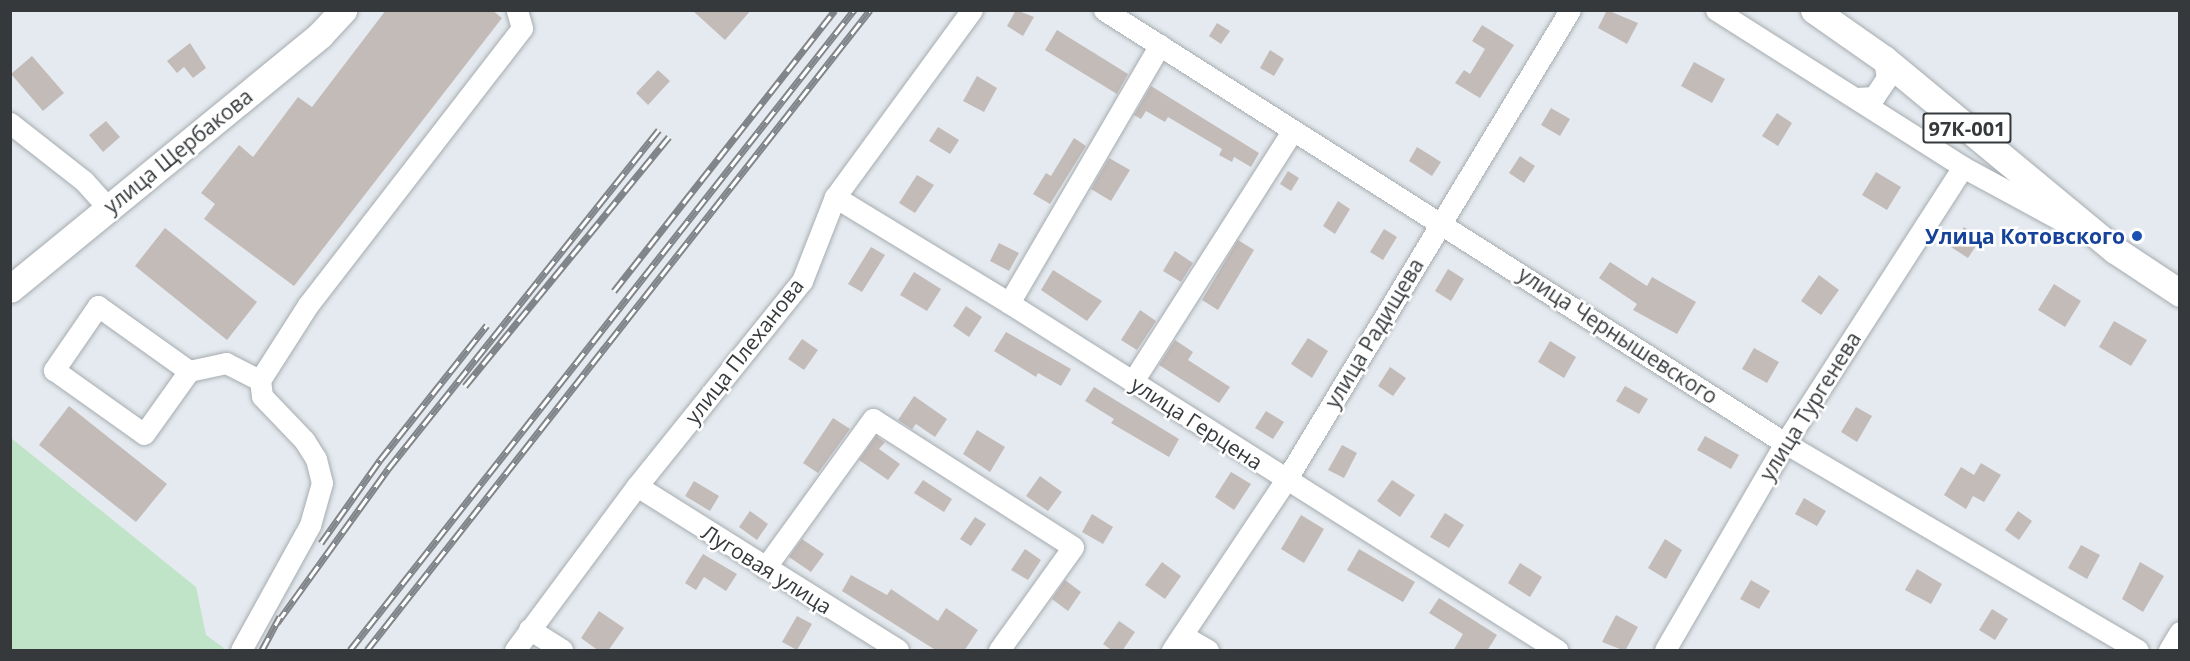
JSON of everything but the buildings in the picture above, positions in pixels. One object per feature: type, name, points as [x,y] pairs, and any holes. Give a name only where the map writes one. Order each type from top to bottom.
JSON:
[{"type":"main road","name":"97К-001","points":[[1814,10],[1884,59],[2115,250],[2180,293]]},
{"type":"main road","name":"улица Щербакова","points":[[10,289],[338,12]]},
{"type":"street","points":[[241,651],[310,525],[322,483],[316,459],[304,440],[262,396],[260,380],[308,305],[522,28],[517,10]]},
{"type":"street","name":"улица Плеханова","points":[[515,651],[529,629],[637,486],[802,281],[836,197],[972,10]]},
{"type":"street","name":"улица Чернышевского","points":[[1104,10],[1292,131],[1441,222],[1785,443],[2138,651]]},
{"type":"street","name":"улица Радищева","points":[[1177,643],[1286,480],[1570,10]]},
{"type":"street","points":[[1716,10],[1963,167],[2115,250]]},
{"type":"street","points":[[1009,303],[1160,45]]},
{"type":"street","points":[[1857,98],[1874,97],[1887,78],[1884,59]]},
{"type":"street","points":[[10,123],[84,181],[108,208]]},
{"type":"street","points":[[1133,381],[1292,131]]},
{"type":"street","name":"улица Тургенева","points":[[1665,651],[1785,443],[1963,167]]},
{"type":"street","name":"улица Герцена","points":[[836,197],[1133,381],[1557,651]]},
{"type":"street","points":[[189,371],[98,306],[54,369],[144,434],[189,371],[226,363],[260,380]]},
{"type":"street","points":[[765,568],[873,419],[1073,547],[999,651]]},
{"type":"street","name":"Луговая улица","points":[[637,486],[898,651]]},
{"type":"street","points":[[529,629],[562,651]]},
{"type":"street","points":[[2169,651],[2180,632]]},
{"type":"street","points":[[1177,643],[1208,651]]},
{"type":"green space","points":[[11,438],[196,587],[206,635],[224,648],[223,650],[11,650]]},
{"type":"railway","points":[[614,291],[835,10]]},
{"type":"railway","points":[[350,650],[854,10]]},
{"type":"railway","points":[[367,650],[870,10]]},
{"type":"railway","points":[[277,623],[388,469],[659,130]]},
{"type":"railway","points":[[465,386],[669,137]]},
{"type":"railway","points":[[321,543],[380,460],[487,325]]},
{"type":"railway","points":[[262,650],[280,616]]},
{"type":"place","name":"Улица Котовского","points":[[2137,236]]}]
